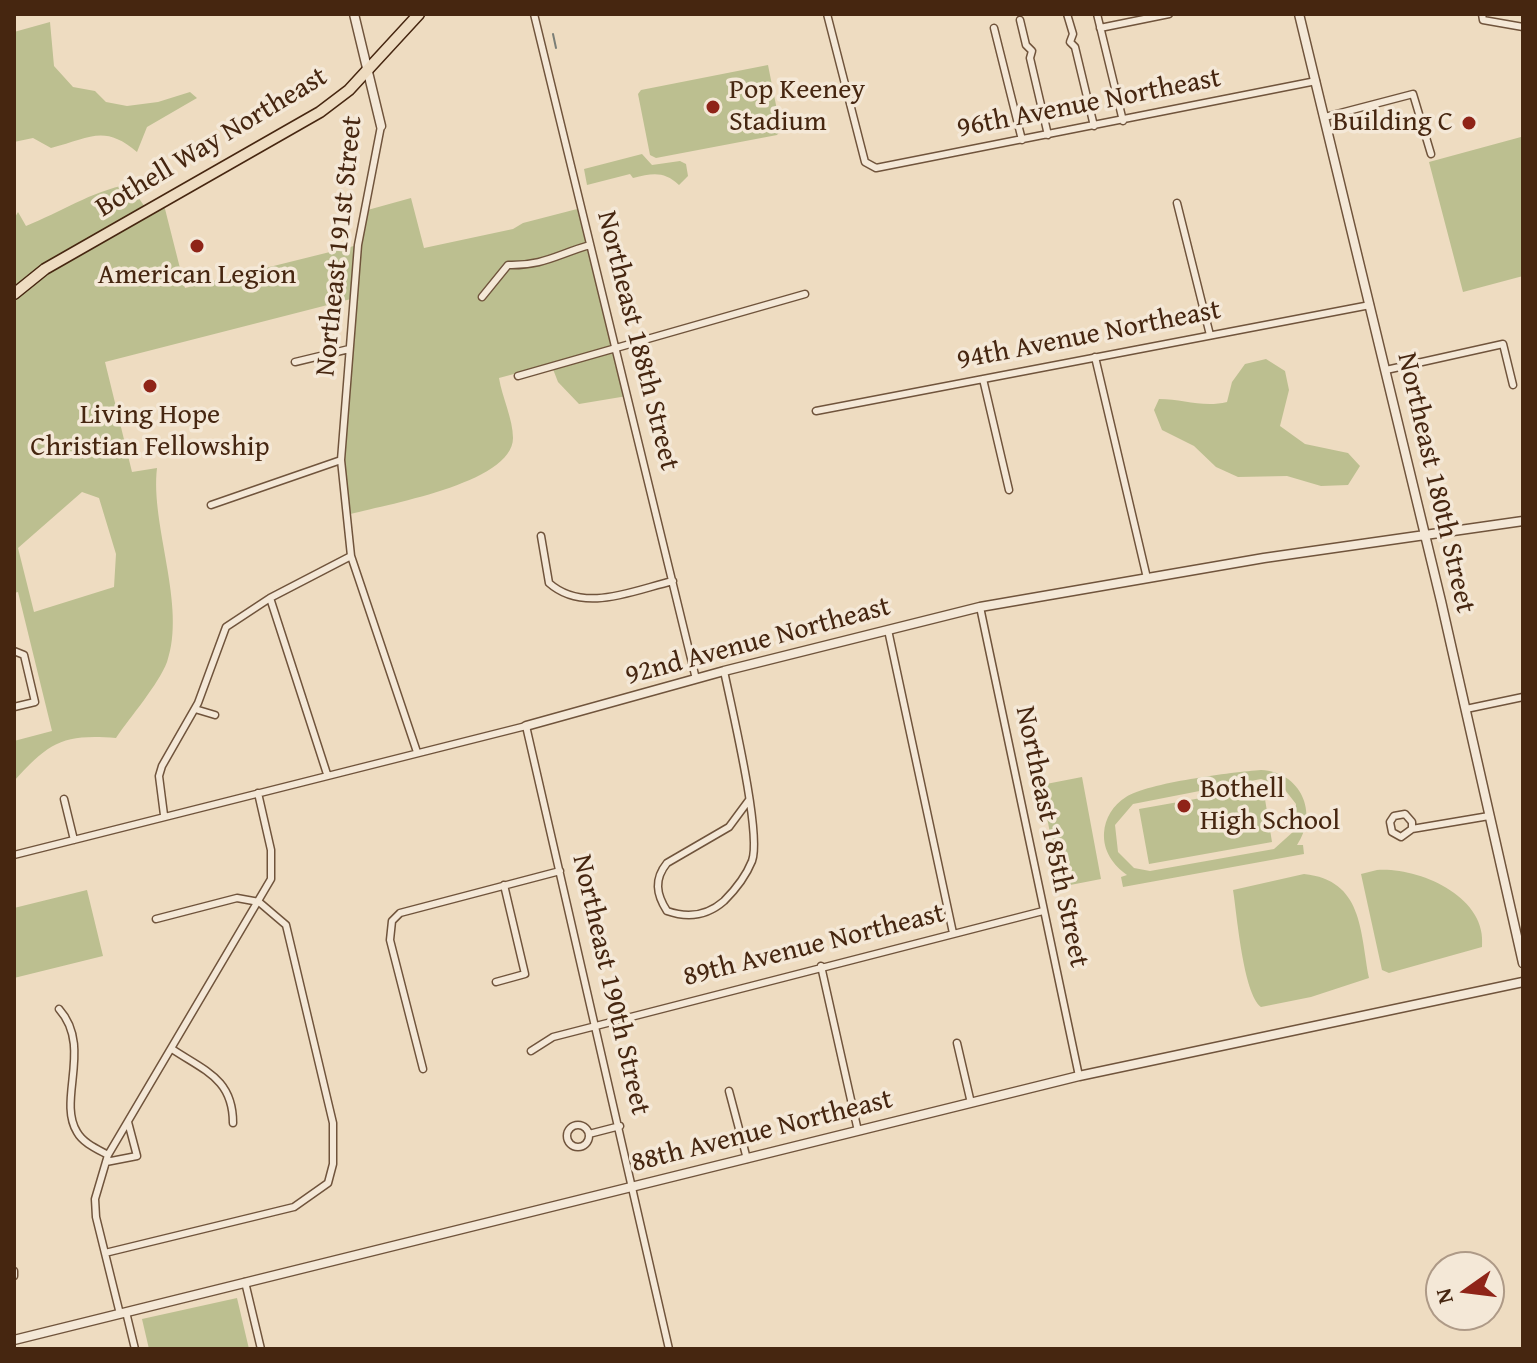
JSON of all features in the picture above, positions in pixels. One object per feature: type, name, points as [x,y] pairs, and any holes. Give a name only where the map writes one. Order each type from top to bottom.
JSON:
[{"type":"main road","name":"Bothell Way Northeast","points":[[14,294],[45,269],[320,112],[368,70],[419,14]]},
{"type":"street","points":[[354,14],[368,70]]},
{"type":"street","name":"Northeast 188th Street","points":[[534,14],[696,679]]},
{"type":"street","name":"96th Avenue Northeast","points":[[827,14],[869,167],[1123,121],[1316,81]]},
{"type":"street","points":[[1067,14],[1073,34],[1070,42],[1075,47],[1094,126]]},
{"type":"street","points":[[1097,14],[1123,121]]},
{"type":"street","points":[[1100,28],[1169,14]]},
{"type":"street","name":"Northeast 180th Street","points":[[1299,14],[1425,534],[1523,963]]},
{"type":"street","points":[[1482,14],[1483,20],[1523,27]]},
{"type":"street","points":[[1020,20],[1026,45],[1032,51],[1030,58],[1048,135]]},
{"type":"street","points":[[994,28],[1022,140]]},
{"type":"street","name":"Northeast 191st Street","points":[[368,70],[381,126],[358,245],[341,460],[351,556],[417,752]]},
{"type":"street","points":[[1325,117],[1413,94],[1431,154]]},
{"type":"street","points":[[1177,203],[1210,335]]},
{"type":"street","points":[[482,297],[508,265],[537,266],[559,254],[590,245]]},
{"type":"street","points":[[518,376],[805,294]]},
{"type":"street","name":"94th Avenue Northeast","points":[[816,411],[1370,305]]},
{"type":"street","points":[[1386,370],[1503,344],[1513,385]]},
{"type":"street","points":[[295,362],[349,349]]},
{"type":"street","points":[[1095,357],[1147,578]]},
{"type":"street","points":[[983,379],[1009,490]]},
{"type":"street","points":[[211,505],[341,460]]},
{"type":"street","name":"92nd Avenue Northeast","points":[[14,855],[980,607],[1147,578],[1523,521]]},
{"type":"street","points":[[541,536],[549,583],[571,595],[599,599],[673,581]]},
{"type":"street","points":[[164,815],[159,776],[162,766],[195,709],[226,627],[270,598],[351,556]]},
{"type":"street","points":[[270,598],[327,774]]},
{"type":"street","name":"Northeast 185th Street","points":[[980,607],[1079,1076]]},
{"type":"street","points":[[888,630],[953,933]]},
{"type":"street","points":[[14,651],[24,655],[32,677],[35,702],[14,707]]},
{"type":"street","points":[[724,671],[749,800],[753,858],[735,891],[719,905],[695,916],[667,911],[658,891],[661,871],[667,863],[729,827],[749,800]]},
{"type":"street","points":[[1466,709],[1523,697]]},
{"type":"street","points":[[195,709],[215,715]]},
{"type":"street","name":"Northeast 190th Street","points":[[526,726],[669,1349]]},
{"type":"street","points":[[135,1349],[105,1253],[95,1199],[107,1158],[271,879],[273,866],[258,793]]},
{"type":"street","points":[[64,799],[74,840]]},
{"type":"street","points":[[1412,829],[1489,816]]},
{"type":"street","points":[[423,1069],[390,940],[392,921],[400,913],[560,871]]},
{"type":"street","points":[[496,982],[525,974],[504,885]]},
{"type":"street","points":[[105,1253],[277,1213],[309,1200],[328,1183],[336,1142],[290,930],[259,902],[237,898],[156,919]]},
{"type":"street","name":"89th Avenue Northeast","points":[[531,1051],[553,1037],[1043,911]]},
{"type":"street","points":[[821,966],[858,1131]]},
{"type":"street","name":"88th Avenue Northeast","points":[[14,1340],[1079,1076],[1523,982]]},
{"type":"street","points":[[59,1009],[73,1031],[75,1128],[85,1141],[107,1158],[137,1156],[128,1122]]},
{"type":"street","points":[[957,1043],[971,1103]]},
{"type":"street","points":[[172,1049],[224,1084],[233,1105],[233,1123]]},
{"type":"street","points":[[729,1091],[747,1159]]},
{"type":"street","points":[[589,1134],[620,1126]]},
{"type":"street","points":[[245,1282],[261,1349]]},
{"type":"green space","points":[[50,22],[54,66],[73,87],[95,91],[106,102],[127,106],[158,102],[190,92],[197,98],[147,127],[137,152],[125,143],[106,136],[87,137],[51,148],[33,138],[14,142],[14,32]]},
{"type":"green space","points":[[768,65],[781,130],[777,135],[656,158],[650,155],[638,94],[641,90]]},
{"type":"green space","points":[[1521,137],[1523,276],[1463,292],[1429,162]]},
{"type":"green space","points":[[642,154],[652,165],[680,161],[686,164],[688,176],[679,185],[663,175],[633,178],[630,174],[587,185],[584,169]]},
{"type":"green space","points":[[129,184],[147,210],[163,201],[185,288],[358,245],[364,211],[411,198],[424,248],[513,229],[523,223],[581,208],[627,396],[579,404],[558,382],[551,364],[499,378],[513,438],[507,454],[492,468],[443,490],[347,515],[341,460],[351,299],[105,362],[132,472],[157,468],[158,514],[171,591],[172,640],[163,671],[116,738],[82,738],[58,743],[38,757],[14,781],[14,741],[52,731],[18,592],[14,593],[14,219],[18,212],[26,226]],"holes":[[[82,492],[99,498],[116,554],[114,587],[34,612],[18,548]]]},
{"type":"green space","points":[[1266,359],[1285,371],[1289,390],[1280,426],[1305,444],[1348,453],[1360,466],[1348,485],[1321,486],[1287,476],[1238,477],[1216,467],[1194,446],[1162,430],[1154,410],[1159,399],[1210,404],[1227,402],[1232,382],[1245,364]]},
{"type":"green space","points":[[1261,770],[1287,778],[1302,796],[1306,820],[1297,845],[1303,845],[1304,854],[1123,887],[1121,877],[1127,875],[1110,857],[1104,840],[1106,822],[1117,804],[1152,787]],"holes":[[[1261,779],[1282,786],[1296,804],[1294,831],[1274,849],[1150,871],[1134,868],[1118,852],[1115,825],[1133,804]]]},
{"type":"green space","points":[[1082,777],[1101,879],[1060,887],[1041,785]]},
{"type":"green space","points":[[1263,787],[1272,842],[1149,864],[1139,809]]},
{"type":"green space","points":[[1394,870],[1430,880],[1462,899],[1474,913],[1481,929],[1482,947],[1389,973],[1382,970],[1361,874]]},
{"type":"green space","points":[[1304,874],[1323,878],[1338,886],[1348,897],[1360,926],[1369,978],[1311,997],[1261,1007],[1245,970],[1233,890]]},
{"type":"green space","points":[[87,890],[103,956],[14,978],[14,908]]},
{"type":"green space","points":[[237,1298],[249,1349],[149,1349],[142,1319]]},
{"type":"waterway","points":[[553,34],[556,48]]},
{"type":"place","name":"Pop Keeney Stadium","points":[[713,107]]},
{"type":"place","name":"Building C","points":[[1469,123]]},
{"type":"place","name":"American Legion","points":[[197,246]]},
{"type":"place","name":"Living Hope Christian Fellowship","points":[[150,386]]},
{"type":"place","name":"Bothell High School","points":[[1184,806]]}]
